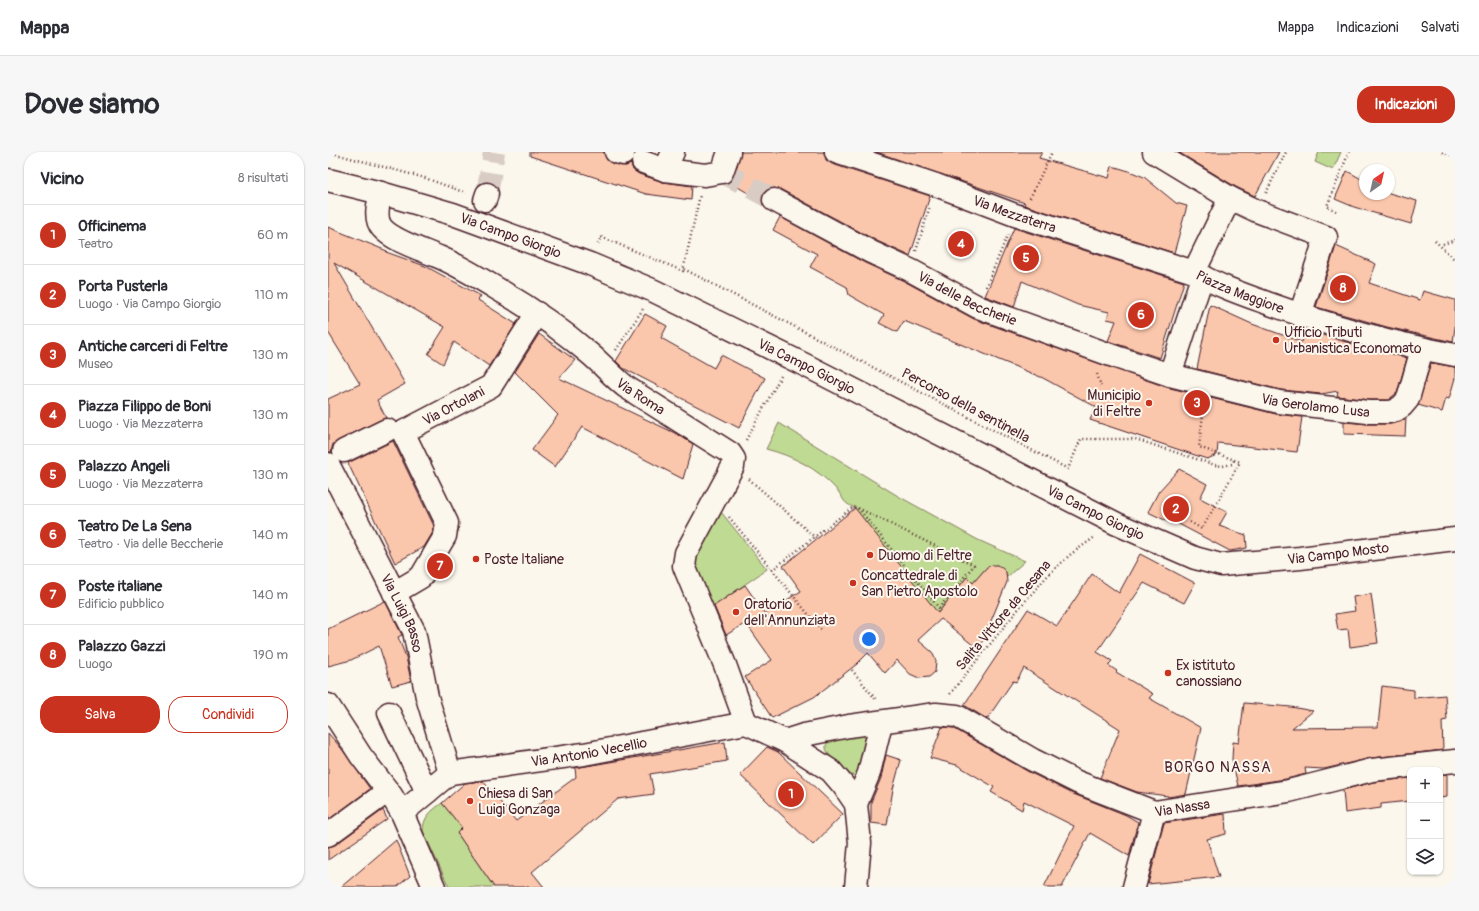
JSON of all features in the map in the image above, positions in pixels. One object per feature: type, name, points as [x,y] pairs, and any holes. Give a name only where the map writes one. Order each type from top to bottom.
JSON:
[{"type":"street","points":[[643,162],[669,161],[705,175],[722,172],[729,152]]},
{"type":"street","name":"Via Mezzaterra","points":[[836,152],[936,185],[1015,215],[1198,275]]},
{"type":"street","points":[[1154,152],[1230,198],[1257,211],[1326,238],[1310,318]]},
{"type":"street","points":[[328,180],[381,193]]},
{"type":"street","name":"Via Campo Giorgio","points":[[381,193],[453,214],[590,264],[652,290],[791,358],[1114,522],[1195,558],[1221,565]]},
{"type":"street","name":"Via Roma","points":[[381,193],[377,205],[377,218],[381,227],[391,236],[440,258],[500,290],[537,313],[590,354],[612,376],[626,387],[730,453],[734,462]]},
{"type":"street","name":"Piazza Maggiore","points":[[1230,198],[1198,275],[1310,318],[1422,349],[1455,356]]},
{"type":"street","name":"Via delle Beccherie","points":[[774,200],[870,252],[910,270],[978,307],[1170,375]]},
{"type":"street","points":[[1170,375],[1198,275]]},
{"type":"street","name":"Via Ortolani","points":[[336,458],[491,386],[537,313]]},
{"type":"street","name":"Via Gerolamo Lusa","points":[[1170,375],[1279,402],[1368,412],[1390,412],[1402,406],[1408,399],[1422,349]]},
{"type":"street","points":[[394,593],[421,577],[445,536],[447,523],[395,431]]},
{"type":"street","name":"Via Luigi Basso","points":[[336,458],[394,593],[414,631],[427,697],[450,773]]},
{"type":"street","points":[[734,462],[686,553],[684,566],[725,665],[746,723],[785,741],[831,771],[856,804],[860,843],[856,887]]},
{"type":"street","name":"Via Campo Mosto","points":[[1221,565],[1300,558],[1455,539]]},
{"type":"street","points":[[328,705],[361,756],[402,813],[434,887]]},
{"type":"street","points":[[389,713],[426,792]]},
{"type":"street","name":"Via Nassa","points":[[785,741],[804,735],[842,728],[936,714],[957,716],[1000,742],[1077,782],[1154,812],[1289,791],[1372,770],[1455,761]]},
{"type":"street","points":[[856,804],[869,773],[886,722]]},
{"type":"street","name":"Via Antonio Vecellio","points":[[450,773],[584,754],[746,723]]},
{"type":"street","points":[[402,813],[450,773]]},
{"type":"street","points":[[328,835],[388,792]]},
{"type":"street","points":[[1134,887],[1154,812]]},
{"type":"path","points":[[328,152],[424,178],[486,197]]},
{"type":"path","points":[[978,307],[1015,215],[1028,203],[1052,152]]},
{"type":"path","points":[[1257,211],[1286,152]]},
{"type":"path","points":[[1336,212],[1327,206],[1349,152]]},
{"type":"path","points":[[1442,152],[1455,156]]},
{"type":"path","points":[[590,264],[601,237],[683,271],[696,208],[705,175]]},
{"type":"path","points":[[910,270],[936,185]]},
{"type":"path","points":[[1443,244],[1455,240]]},
{"type":"path","points":[[1434,241],[1455,260]]},
{"type":"path","name":"Percorso della sentinella","points":[[684,269],[1068,469],[1081,439],[1135,439],[1215,465],[1223,466],[1232,464],[1234,460]]},
{"type":"path","points":[[628,332],[645,305]]},
{"type":"path","points":[[791,358],[734,462],[816,538]]},
{"type":"path","points":[[1190,522],[1202,528],[1240,462],[1200,447],[1208,384]]},
{"type":"path","points":[[714,500],[822,631]]},
{"type":"path","points":[[772,570],[816,538],[853,507],[858,508],[974,565],[939,609],[858,508]]},
{"type":"path","name":"Salita Vittore da Cesana","points":[[936,714],[945,700],[1020,607],[1049,574],[1071,554],[1114,522]]},
{"type":"path","points":[[852,670],[876,700],[886,722]]},
{"type":"green space","points":[[1319,152],[1341,152],[1333,170],[1315,162]]},
{"type":"green space","points":[[779,423],[898,496],[978,540],[1025,561],[1007,577],[1006,572],[997,565],[987,567],[973,583],[967,577],[936,615],[927,632],[909,613],[855,508],[845,502],[839,492],[813,469],[786,455],[766,449]]},
{"type":"green space","points":[[717,507],[767,569],[708,610],[692,561]]},
{"type":"green space","points":[[860,731],[869,735],[858,776],[851,775],[833,759],[828,754],[826,745],[833,739],[840,736]]},
{"type":"green space","points":[[442,803],[462,828],[457,833],[494,887],[449,887],[423,831],[424,822],[428,815]]},
{"type":"building","points":[[530,152],[604,152],[607,160],[613,164],[626,166],[631,164],[633,170],[639,174],[663,182],[692,186],[691,200],[646,194],[530,156]]},
{"type":"building","points":[[741,152],[824,152],[826,160],[832,164],[930,196],[910,256],[877,241],[780,189],[773,188],[767,190],[763,194],[762,201],[729,182],[734,176]]},
{"type":"building","points":[[876,152],[1042,152],[1039,158],[1109,178],[1112,166],[1129,171],[1144,177],[1176,203],[1187,206],[1174,253],[1024,205],[1025,203]]},
{"type":"building","points":[[1178,152],[1279,152],[1255,196],[1236,187]]},
{"type":"building","points":[[1347,171],[1359,178],[1359,200],[1395,200],[1395,195],[1417,201],[1411,224],[1354,207],[1335,199]]},
{"type":"building","points":[[780,217],[974,319],[1166,387],[1276,414],[1302,417],[1297,452],[1218,443],[1217,455],[1207,459],[1090,420],[1096,407],[1043,378],[904,321],[897,332],[879,323],[884,315],[849,295],[847,287],[810,267],[817,254],[773,230]]},
{"type":"building","points":[[328,227],[387,251],[386,252],[425,266],[481,296],[478,300],[516,324],[489,366],[454,342],[443,364],[428,354],[445,327],[334,263],[405,384],[377,400],[386,418],[339,440],[333,444],[331,452],[328,452],[328,399],[360,384],[328,332]]},
{"type":"building","points":[[1014,228],[1184,282],[1160,358],[1108,341],[1116,321],[1107,319],[1109,312],[1078,305],[1022,281],[1014,307],[985,296]]},
{"type":"building","points":[[1336,246],[1376,264],[1369,283],[1420,300],[1423,291],[1455,300],[1455,327],[1453,342],[1387,327],[1316,307]]},
{"type":"building","points":[[1210,305],[1252,324],[1302,342],[1306,330],[1407,358],[1397,393],[1388,400],[1369,400],[1337,396],[1338,391],[1321,394],[1281,390],[1197,369]]},
{"type":"building","points":[[645,314],[667,326],[661,338],[714,368],[721,355],[765,378],[739,428],[623,368],[616,361]]},
{"type":"building","points":[[539,334],[575,360],[559,378],[679,435],[693,444],[683,479],[582,427],[555,467],[532,450],[558,415],[515,372]]},
{"type":"building","points":[[1431,363],[1455,367],[1455,378],[1449,399],[1446,398],[1442,412],[1418,405]]},
{"type":"building","points":[[1406,418],[1405,436],[1344,434],[1344,422],[1390,424],[1400,422]]},
{"type":"building","points":[[393,441],[434,526],[433,532],[424,547],[395,563],[348,463]]},
{"type":"building","points":[[1179,469],[1207,484],[1200,498],[1227,512],[1219,526],[1246,535],[1247,548],[1230,551],[1171,520],[1169,522],[1148,512],[1159,491]]},
{"type":"building","points":[[855,508],[938,613],[967,577],[973,583],[987,567],[997,565],[1002,568],[1006,572],[1007,582],[979,650],[941,619],[918,640],[932,652],[936,661],[935,672],[929,677],[919,678],[910,674],[897,660],[885,673],[868,653],[857,664],[814,697],[772,718],[745,677],[772,660],[746,623],[726,635],[714,606],[745,585],[765,614],[801,591],[783,566]]},
{"type":"building","points":[[1140,554],[1195,583],[1184,603],[1144,583],[1097,652],[1112,661],[1108,665],[1117,671],[1116,672],[1153,694],[1149,698],[1201,728],[1186,794],[1168,797],[1137,792],[1100,778],[1120,729],[1024,668],[1016,682],[1013,681],[987,719],[964,705],[1028,609],[1057,626],[1092,574],[1119,593]]},
{"type":"building","points":[[1371,594],[1378,643],[1350,647],[1348,629],[1338,630],[1335,614],[1355,611],[1353,597]]},
{"type":"building","points":[[385,601],[402,635],[398,637],[406,657],[411,681],[392,686],[379,646],[351,660],[328,666],[328,629]]},
{"type":"building","points":[[1382,686],[1414,690],[1414,698],[1445,695],[1447,720],[1442,721],[1443,750],[1371,758],[1324,769],[1305,768],[1306,774],[1286,779],[1238,786],[1232,759],[1233,742],[1239,743],[1244,703],[1291,707],[1313,711],[1292,728],[1378,727]]},
{"type":"building","points":[[942,727],[953,728],[1027,771],[1071,793],[1126,815],[1138,822],[1129,856],[1090,833],[1062,887],[1044,887],[1074,826],[1024,801],[1022,810],[991,792],[994,787],[957,765],[930,758]]},
{"type":"building","points":[[328,733],[342,749],[370,789],[328,820]]},
{"type":"building","points":[[725,742],[727,761],[650,774],[654,794],[618,799],[532,872],[544,887],[494,887],[457,833],[462,828],[442,803],[465,783],[483,781],[516,821],[576,777],[575,768]]},
{"type":"building","points":[[767,747],[778,752],[843,814],[813,845],[740,775]]},
{"type":"building","points":[[886,755],[901,760],[893,789],[887,825],[871,823],[871,802],[881,778]]},
{"type":"building","points":[[1447,774],[1447,797],[1443,798],[1443,775]]},
{"type":"building","points":[[1407,778],[1407,801],[1381,804],[1381,808],[1345,813],[1343,790],[1374,782]]},
{"type":"building","points":[[383,810],[387,819],[328,860],[328,847],[335,845]]},
{"type":"building","points":[[1225,814],[1226,834],[1207,839],[1219,877],[1148,884],[1164,823]]},
{"type":"building","points":[[396,840],[410,876],[397,887],[341,887]]},
{"type":"tunnel","points":[[487,194],[494,152]]},
{"type":"tunnel","points":[[722,172],[774,200]]},
{"type":"place","name":"Piazza Filippo de Boni","points":[[961,244]]},
{"type":"place","name":"Palazzo Angeli","points":[[1026,258]]},
{"type":"place","name":"Palazzo Gazzi","points":[[1343,288]]},
{"type":"place","name":"Teatro De La Sena","points":[[1141,315]]},
{"type":"place","name":"Ufficio Tributi Urbanistica Economato","points":[[1276,340]]},
{"type":"place","name":"Municipio di Feltre","points":[[1149,403]]},
{"type":"place","name":"Antiche carceri di Feltre","points":[[1197,403]]},
{"type":"place","name":"Porta Pusterla","points":[[1176,509]]},
{"type":"place","name":"Duomo di Feltre","points":[[870,555]]},
{"type":"place","name":"Poste Italiane","points":[[476,559]]},
{"type":"place","name":"Poste italiane","points":[[440,566]]},
{"type":"place","name":"Concattedrale di San Pietro Apostolo","points":[[853,583]]},
{"type":"place","name":"Oratorio dell'Annunziata","points":[[736,612]]},
{"type":"place","name":"Ex istituto canossiano","points":[[1168,673]]},
{"type":"place","name":"Officinema","points":[[791,794]]},
{"type":"place","name":"Chiesa di San Luigi Gonzaga","points":[[470,801]]},
{"type":"district","name":"BORGO NASSA","points":[[1218,767]]}]
